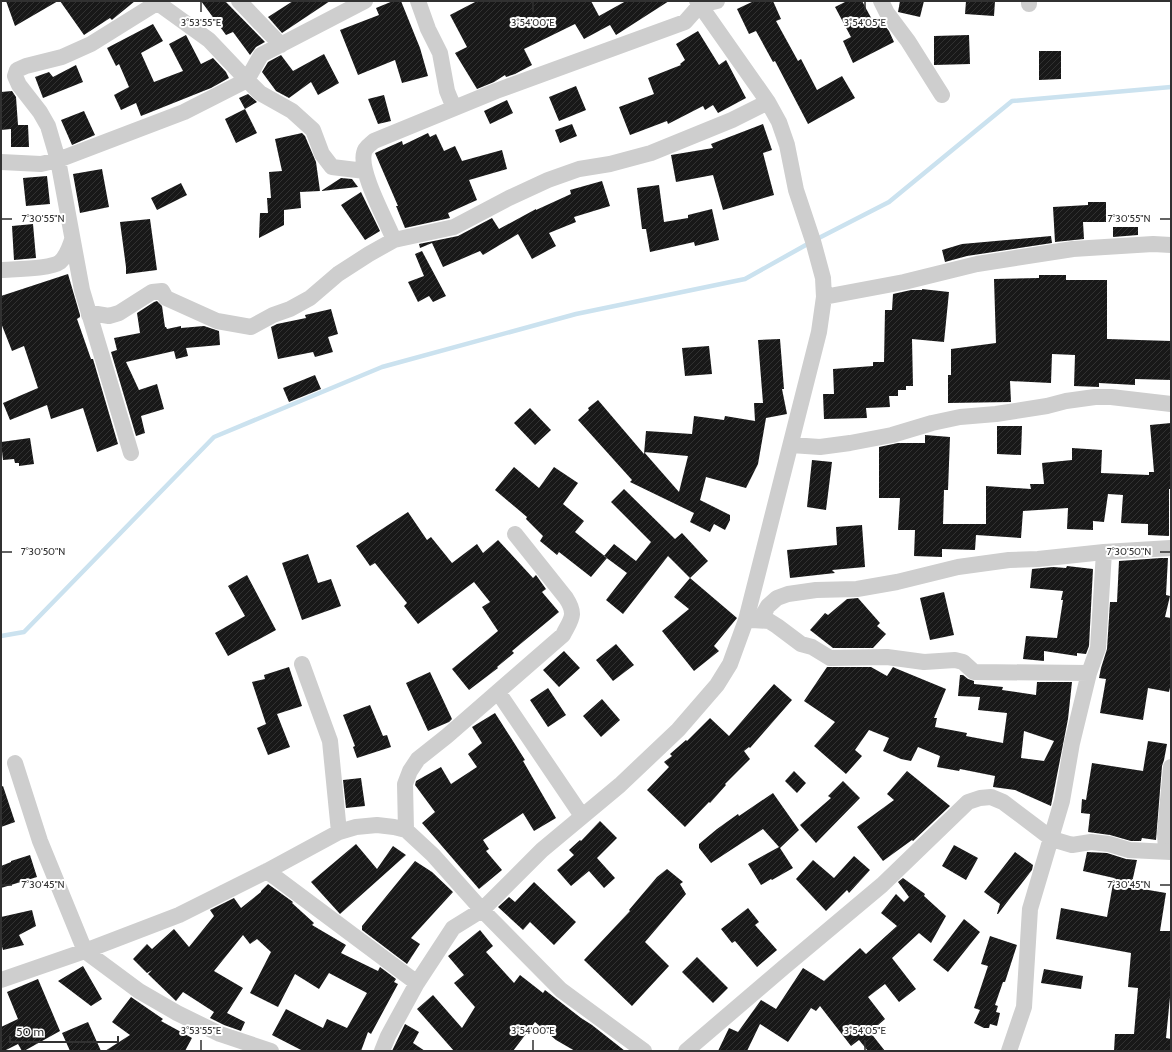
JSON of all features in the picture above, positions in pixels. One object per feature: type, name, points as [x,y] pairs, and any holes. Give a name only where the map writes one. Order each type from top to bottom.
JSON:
[{"type":"street","points":[[239,1],[281,45]]},
{"type":"street","points":[[1,162],[41,164],[58,160],[184,112],[247,80],[260,55],[365,1]]},
{"type":"street","points":[[418,1],[428,29],[440,53],[447,91],[454,108]]},
{"type":"street","points":[[394,240],[363,164],[366,148],[374,142],[496,91],[685,22],[699,3],[717,1]]},
{"type":"street","points":[[881,1],[887,13],[908,41],[942,96]]},
{"type":"street","points":[[131,453],[82,290],[58,160],[48,126],[40,112],[19,85],[15,76],[17,70],[26,66],[62,57],[91,44],[157,2],[209,40],[260,93],[292,111],[313,130],[322,154],[332,167],[365,171]]},
{"type":"street","points":[[382,1051],[388,1036],[417,983],[453,928],[482,910],[542,850],[620,785],[678,730],[717,685],[753,620],[790,445],[819,332],[824,297],[823,278],[813,241],[796,190],[787,145],[779,122],[768,102],[699,3]]},
{"type":"street","points":[[89,315],[97,314],[109,316],[119,313],[152,292],[162,291],[166,298],[217,320],[251,327],[273,314],[290,309],[310,298],[344,270],[394,240],[454,227],[548,180],[579,169],[610,164],[651,154],[732,120],[768,102]]},
{"type":"street","points":[[1,270],[47,266],[59,263],[67,254],[72,240]]},
{"type":"street","points":[[824,297],[904,282],[977,264],[1073,249],[1153,244],[1171,245]]},
{"type":"street","points":[[790,445],[820,447],[850,444],[892,435],[932,423],[960,417],[996,414],[1096,397],[1110,397],[1171,404]]},
{"type":"street","points":[[406,830],[405,784],[410,771],[418,759],[447,736],[563,635],[573,615],[572,607],[566,598],[515,534]]},
{"type":"street","points":[[753,620],[777,598],[788,594],[816,590],[857,589],[897,582],[958,567],[1009,560],[1171,548]]},
{"type":"street","points":[[1009,1051],[1024,1007],[1030,909],[1052,839],[1062,800],[1072,743],[1098,648],[1104,552]]},
{"type":"street","points":[[753,620],[768,621],[801,644],[812,647],[830,658],[887,657],[924,662],[946,659],[963,662],[974,672],[1090,673]]},
{"type":"street","points":[[302,664],[330,741],[339,832]]},
{"type":"street","points":[[498,692],[582,816]]},
{"type":"street","points":[[15,763],[40,841],[85,951],[139,991],[177,1013],[220,1034],[271,1051]]},
{"type":"street","points":[[686,1051],[882,885],[968,802],[980,798],[991,797],[1003,802],[1052,839],[1072,845],[1091,842],[1109,844],[1129,850],[1169,851],[1165,833],[1171,767]]},
{"type":"street","points":[[1,980],[85,951],[179,915],[267,871],[339,832],[356,827],[377,824],[406,830],[433,855],[482,910],[561,990],[644,1051]]},
{"type":"street","points":[[267,871],[417,983]]},
{"type":"building","points":[[6,1],[58,1],[15,26]]},
{"type":"building","points":[[60,1],[135,1],[112,20],[110,18],[84,35]]},
{"type":"building","points":[[201,1],[225,1],[265,42],[256,47],[250,55],[233,32],[226,35]]},
{"type":"building","points":[[293,1],[330,1],[282,33],[268,17]]},
{"type":"building","points":[[393,1],[401,1],[420,48],[428,76],[402,83],[395,60],[358,75],[340,30],[379,15],[376,8]]},
{"type":"building","points":[[477,1],[591,1],[599,16],[626,1],[669,1],[616,35],[610,25],[584,39],[575,24],[524,49],[532,65],[515,74],[506,77],[505,75],[494,82],[477,89],[455,53],[467,47],[450,15]]},
{"type":"building","points":[[754,1],[773,1],[781,19],[776,21],[798,61],[801,59],[817,90],[842,76],[855,98],[808,124],[775,61],[773,62],[756,31],[749,34],[737,9]]},
{"type":"building","points":[[847,1],[862,1],[875,25],[882,22],[889,31],[894,42],[853,63],[843,41],[851,37],[835,7]]},
{"type":"building","points":[[900,1],[924,1],[920,17],[898,12]]},
{"type":"building","points":[[966,1],[995,1],[994,16],[965,14]]},
{"type":"building","points":[[153,24],[163,41],[141,53],[154,82],[183,71],[169,44],[186,35],[201,64],[213,58],[226,72],[229,78],[211,88],[141,116],[136,103],[121,110],[114,95],[129,87],[119,64],[116,66],[107,48]]},
{"type":"building","points":[[698,31],[719,65],[726,60],[746,98],[718,113],[713,105],[705,110],[703,106],[668,124],[667,121],[630,135],[619,107],[654,94],[648,78],[681,65],[680,64],[685,60],[676,44]]},
{"type":"building","points":[[969,35],[970,64],[934,65],[934,36]]},
{"type":"building","points":[[1039,51],[1061,51],[1061,79],[1039,80]]},
{"type":"building","points":[[324,54],[339,83],[318,95],[311,82],[289,98],[276,91],[262,72],[268,62],[281,55],[293,71]]},
{"type":"building","points":[[76,65],[83,82],[43,98],[35,77],[49,72],[53,77]]},
{"type":"building","points":[[576,86],[586,110],[559,121],[549,97]]},
{"type":"building","points":[[12,91],[16,97],[18,125],[28,125],[29,147],[11,147],[11,129],[1,130],[1,92]]},
{"type":"building","points":[[248,94],[257,102],[245,109],[239,98]]},
{"type":"building","points":[[384,95],[391,121],[378,124],[368,99]]},
{"type":"building","points":[[507,100],[513,113],[490,124],[484,111]]},
{"type":"building","points":[[245,109],[257,133],[236,143],[225,119]]},
{"type":"building","points":[[84,111],[95,135],[72,145],[61,120]]},
{"type":"building","points":[[572,124],[577,136],[560,143],[555,130]]},
{"type":"building","points":[[763,124],[772,150],[763,153],[774,195],[723,210],[713,175],[676,182],[671,155],[713,148],[711,144]]},
{"type":"building","points":[[302,133],[305,136],[316,162],[320,191],[300,192],[301,208],[284,210],[284,225],[259,238],[260,213],[268,213],[267,198],[271,198],[269,172],[282,171],[275,139]]},
{"type":"building","points":[[428,133],[430,137],[436,134],[444,151],[455,146],[462,161],[502,150],[507,169],[469,180],[477,200],[448,213],[450,218],[405,228],[396,206],[398,206],[375,153],[402,141],[403,145]]},
{"type":"building","points":[[102,169],[109,207],[80,213],[73,174]]},
{"type":"building","points":[[47,176],[50,204],[26,206],[23,178]]},
{"type":"building","points":[[341,178],[352,179],[358,187],[321,191]]},
{"type":"building","points":[[602,181],[610,206],[574,217],[576,222],[549,233],[556,246],[532,259],[518,234],[483,255],[480,251],[443,267],[432,243],[420,248],[419,244],[458,236],[492,218],[499,229],[536,209],[571,194],[570,190]]},
{"type":"building","points":[[181,183],[187,195],[157,210],[151,198]]},
{"type":"building","points":[[659,185],[664,222],[688,218],[688,215],[712,209],[719,240],[695,246],[694,242],[650,252],[646,229],[642,229],[637,188]]},
{"type":"building","points":[[361,192],[380,231],[365,240],[341,205]]},
{"type":"building","points":[[1088,202],[1106,202],[1106,222],[1083,222],[1084,239],[1055,242],[1053,207],[1088,205]]},
{"type":"building","points":[[150,219],[157,270],[126,274],[120,222]]},
{"type":"building","points":[[33,224],[36,258],[14,260],[12,226]]},
{"type":"building","points":[[1113,227],[1138,227],[1138,235],[1113,237]]},
{"type":"building","points":[[1051,236],[1052,243],[967,256],[945,262],[942,250],[962,244]]},
{"type":"building","points":[[422,251],[446,296],[433,302],[429,296],[418,302],[408,282],[424,276],[415,254]]},
{"type":"building","points":[[68,274],[80,315],[77,319],[91,359],[93,359],[118,444],[97,452],[83,408],[51,419],[47,405],[10,420],[3,403],[38,388],[24,346],[12,351],[1,323],[1,296]]},
{"type":"building","points":[[1039,275],[1066,275],[1066,280],[1107,280],[1107,339],[1171,341],[1171,380],[1135,379],[1135,385],[1099,383],[1099,387],[1074,386],[1075,355],[1052,354],[1051,383],[1010,381],[1011,402],[948,403],[948,375],[951,375],[951,349],[996,343],[994,279],[1039,278]]},
{"type":"building","points":[[922,289],[949,292],[944,342],[912,339],[913,386],[906,386],[906,390],[898,390],[898,396],[889,396],[890,407],[866,408],[867,418],[824,419],[823,394],[834,394],[833,369],[873,366],[873,362],[884,362],[885,310],[892,310],[893,294]]},
{"type":"building","points":[[157,301],[162,306],[165,327],[167,329],[181,326],[181,328],[204,326],[219,331],[220,345],[186,348],[188,356],[176,359],[174,351],[126,362],[139,390],[157,384],[164,409],[141,416],[145,433],[136,436],[111,352],[117,350],[114,338],[140,333],[137,313]]},
{"type":"building","points":[[331,309],[338,334],[328,337],[333,352],[315,357],[313,352],[278,359],[271,327],[277,324],[306,318],[305,315]]},
{"type":"building","points":[[780,339],[784,389],[782,389],[787,414],[766,418],[758,464],[746,488],[706,477],[700,500],[730,515],[730,520],[725,530],[714,524],[710,532],[690,522],[694,513],[630,482],[632,480],[578,420],[589,410],[588,408],[598,400],[644,454],[644,452],[646,431],[692,434],[694,416],[724,420],[725,416],[755,421],[754,403],[763,403],[758,340]],"holes":[[[644,452],[688,456],[679,492]]]},
{"type":"building","points":[[709,346],[712,374],[685,376],[682,348]]},
{"type":"building","points":[[315,375],[321,389],[289,402],[283,388]]},
{"type":"building","points":[[530,408],[551,430],[535,445],[514,423]]},
{"type":"building","points":[[1171,423],[1169,536],[1148,535],[1148,524],[1121,523],[1123,495],[1108,494],[1104,522],[1093,521],[1093,530],[1067,529],[1068,508],[1023,511],[1021,538],[976,535],[975,550],[942,549],[942,557],[914,556],[915,530],[898,530],[900,498],[879,498],[879,447],[898,443],[925,443],[925,435],[950,437],[948,490],[944,490],[943,524],[986,524],[986,486],[1031,489],[1030,484],[1044,484],[1042,463],[1072,460],[1072,448],[1102,450],[1101,473],[1149,475],[1149,472],[1154,472],[1150,425]]},
{"type":"building","points":[[997,426],[1022,426],[1021,455],[997,454]]},
{"type":"building","points":[[30,438],[34,464],[19,466],[19,463],[15,463],[14,459],[3,460],[1,442]]},
{"type":"building","points":[[812,460],[832,462],[826,510],[807,507]]},
{"type":"building","points":[[514,467],[539,488],[554,467],[578,483],[563,504],[584,521],[575,532],[607,558],[591,577],[559,552],[557,555],[540,541],[543,536],[526,519],[527,517],[495,490]]},
{"type":"building","points":[[624,489],[675,539],[682,533],[708,561],[690,578],[668,556],[623,614],[606,600],[627,573],[604,556],[614,544],[636,561],[651,542],[611,502]]},
{"type":"building","points":[[408,512],[427,540],[431,537],[452,563],[477,544],[483,553],[498,540],[533,578],[536,575],[546,589],[542,592],[559,612],[512,651],[514,653],[497,667],[498,668],[469,690],[452,669],[498,631],[482,607],[490,602],[474,582],[418,624],[404,606],[407,603],[375,563],[370,566],[356,546]]},
{"type":"building","points":[[862,525],[865,567],[832,570],[835,573],[790,578],[787,550],[837,545],[836,527]]},
{"type":"building","points":[[308,554],[318,583],[331,579],[341,606],[302,620],[282,563]]},
{"type":"building","points":[[1168,558],[1166,595],[1170,596],[1165,617],[1171,618],[1171,683],[1169,692],[1148,688],[1143,720],[1100,713],[1106,679],[1099,678],[1107,649],[1110,602],[1117,602],[1119,561]]},
{"type":"building","points":[[1067,566],[1093,569],[1089,646],[1086,654],[1077,653],[1077,656],[1044,651],[1044,661],[1023,659],[1026,636],[1057,638],[1063,600],[1061,600],[1063,591],[1030,588],[1032,569],[1053,567],[1066,568]]},
{"type":"building","points":[[247,575],[276,630],[228,656],[215,633],[245,616],[228,586]]},
{"type":"building","points":[[690,578],[737,618],[714,646],[719,651],[694,671],[662,631],[689,609],[674,597]]},
{"type":"building","points":[[944,592],[954,635],[930,640],[920,598]]},
{"type":"building","points":[[858,598],[880,623],[877,626],[886,634],[873,648],[833,648],[810,630],[825,613],[828,615],[847,599]]},
{"type":"building","points":[[616,644],[634,665],[613,681],[596,660]]},
{"type":"building","points":[[564,651],[580,668],[559,687],[543,670]]},
{"type":"building","points":[[289,667],[302,706],[277,714],[290,747],[268,755],[257,728],[266,724],[252,682],[265,679],[264,675]]},
{"type":"building","points":[[827,667],[871,667],[887,676],[893,667],[946,689],[934,718],[937,718],[935,727],[967,733],[966,736],[1003,743],[1007,713],[978,710],[980,697],[958,696],[960,675],[974,681],[974,684],[1003,687],[1002,690],[1036,695],[1037,682],[1072,682],[1068,719],[1051,806],[1015,790],[993,787],[995,776],[960,769],[959,771],[937,767],[940,756],[918,747],[911,761],[901,759],[883,751],[889,738],[869,730],[855,750],[862,756],[846,774],[814,746],[835,722],[804,701]],"holes":[[[1024,731],[1054,741],[1044,761],[1021,758]]]},
{"type":"building","points":[[430,672],[452,719],[449,722],[428,731],[406,683]]},
{"type":"building","points":[[774,684],[792,700],[750,748],[749,747],[744,751],[750,759],[725,784],[726,785],[710,803],[709,802],[685,827],[647,790],[669,767],[664,762],[672,756],[670,754],[686,740],[687,741],[710,718],[729,736]]},
{"type":"building","points":[[548,688],[566,715],[548,727],[530,700]]},
{"type":"building","points":[[602,699],[620,720],[601,737],[583,716]]},
{"type":"building","points":[[370,705],[383,736],[387,735],[391,747],[357,758],[353,747],[355,746],[343,715]]},
{"type":"building","points":[[495,713],[525,760],[523,761],[556,818],[534,831],[523,813],[483,840],[489,849],[486,851],[502,870],[479,889],[422,823],[435,812],[415,785],[416,781],[441,767],[451,784],[477,767],[468,754],[482,743],[472,727]]},
{"type":"building","points":[[1148,741],[1167,744],[1162,766],[1156,840],[1142,838],[1141,841],[1131,841],[1110,835],[1088,832],[1090,814],[1081,813],[1082,799],[1086,800],[1092,763],[1143,771]]},
{"type":"building","points":[[794,771],[806,783],[797,793],[785,781]]},
{"type":"building","points":[[907,771],[950,806],[913,841],[912,840],[883,861],[857,827],[894,800],[887,794]]},
{"type":"building","points":[[361,778],[365,806],[346,808],[343,780]]},
{"type":"building","points":[[843,781],[860,798],[816,843],[800,825],[831,798],[828,796]]},
{"type":"building","points":[[3,786],[15,822],[1,827],[1,787]]},
{"type":"building","points":[[773,793],[799,830],[780,848],[793,868],[761,885],[748,864],[779,847],[763,829],[711,863],[699,848],[699,844],[738,814],[739,816]]},
{"type":"building","points":[[600,821],[617,838],[597,858],[615,878],[604,888],[589,871],[571,886],[557,870],[574,855],[569,850],[580,840],[581,841]]},
{"type":"building","points":[[356,844],[377,869],[393,846],[406,855],[340,914],[311,882]]},
{"type":"building","points":[[954,845],[978,858],[966,880],[942,866]]},
{"type":"building","points":[[1015,852],[1033,865],[1032,870],[997,914],[1000,904],[984,892]]},
{"type":"building","points":[[1087,852],[1107,853],[1126,859],[1137,860],[1131,887],[1166,893],[1160,931],[1171,931],[1171,987],[1166,1038],[1171,1039],[1171,1051],[1114,1051],[1115,1034],[1134,1034],[1138,988],[1128,987],[1131,953],[1056,939],[1061,908],[1107,917],[1114,878],[1083,871]]},
{"type":"building","points":[[30,855],[37,877],[1,888],[1,866]]},
{"type":"building","points":[[854,856],[870,870],[849,893],[847,890],[826,911],[796,879],[813,860],[834,878]]},
{"type":"building","points":[[415,861],[432,872],[453,892],[411,938],[420,944],[407,964],[362,930],[362,926]]},
{"type":"building","points":[[667,869],[683,882],[680,884],[686,894],[645,942],[669,966],[632,1006],[584,960],[630,911],[629,910],[657,877]]},
{"type":"building","points":[[903,878],[925,894],[924,896],[946,916],[931,943],[919,933],[892,958],[916,989],[899,1002],[885,984],[868,997],[885,1019],[870,1032],[885,1051],[868,1051],[859,1040],[851,1046],[820,1006],[816,1011],[811,1008],[788,1042],[760,1024],[747,1051],[718,1051],[729,1028],[738,1032],[761,1000],[776,1009],[803,968],[824,981],[860,948],[866,954],[897,926],[881,913],[896,894],[904,902],[909,897],[898,882]]},
{"type":"building","points":[[534,882],[576,922],[554,945],[530,922],[523,930],[498,907],[509,897],[515,902]]},
{"type":"building","points":[[268,884],[293,902],[292,903],[314,923],[312,925],[346,945],[341,953],[378,971],[380,967],[396,979],[394,982],[398,984],[371,1034],[368,1032],[361,1051],[303,1051],[272,1035],[286,1009],[323,1028],[327,1019],[347,1028],[367,993],[329,973],[319,989],[295,974],[278,1007],[250,993],[271,952],[257,939],[250,944],[243,935],[214,971],[243,988],[227,1013],[245,1022],[241,1031],[210,1018],[214,1012],[183,992],[176,1001],[148,974],[152,970],[147,973],[133,959],[147,944],[152,949],[174,929],[189,947],[214,916],[210,910],[234,898],[241,908],[261,892]]},
{"type":"building","points":[[748,908],[759,922],[755,925],[777,950],[757,967],[735,941],[732,943],[721,929]]},
{"type":"building","points":[[32,910],[36,926],[19,935],[24,945],[3,950],[1,943],[1,917]]},
{"type":"building","points":[[964,919],[980,932],[948,972],[933,960]]},
{"type":"building","points":[[480,930],[493,946],[486,952],[514,983],[520,975],[543,993],[545,990],[625,1051],[575,1051],[556,1040],[535,1022],[513,1051],[454,1051],[417,1009],[433,995],[462,1028],[475,1007],[454,983],[464,975],[448,956]]},
{"type":"building","points":[[990,936],[1017,945],[1005,982],[1003,982],[995,1005],[998,1006],[996,1012],[1000,1013],[997,1026],[990,1024],[989,1028],[984,1028],[974,1023],[980,1010],[974,1008],[988,966],[981,964]]},
{"type":"building","points":[[697,957],[728,988],[713,1003],[682,972]]},
{"type":"building","points":[[83,966],[102,999],[91,1006],[58,981]]},
{"type":"building","points":[[1044,969],[1083,976],[1081,989],[1041,983]]},
{"type":"building","points":[[38,979],[60,1031],[24,1051],[22,1051],[18,1044],[1,1051],[1,1027],[18,1019],[7,992]]},
{"type":"building","points":[[131,997],[163,1019],[161,1021],[192,1038],[185,1051],[105,1051],[130,1035],[112,1022]]},
{"type":"building","points":[[88,1022],[101,1051],[70,1051],[62,1033]]},
{"type":"building","points":[[405,1024],[419,1032],[413,1043],[425,1051],[392,1051]]},
{"type":"waterway","points":[[1,636],[24,632],[214,437],[382,367],[576,314],[745,279],[813,241],[889,202],[1012,101],[1171,87]]}]
